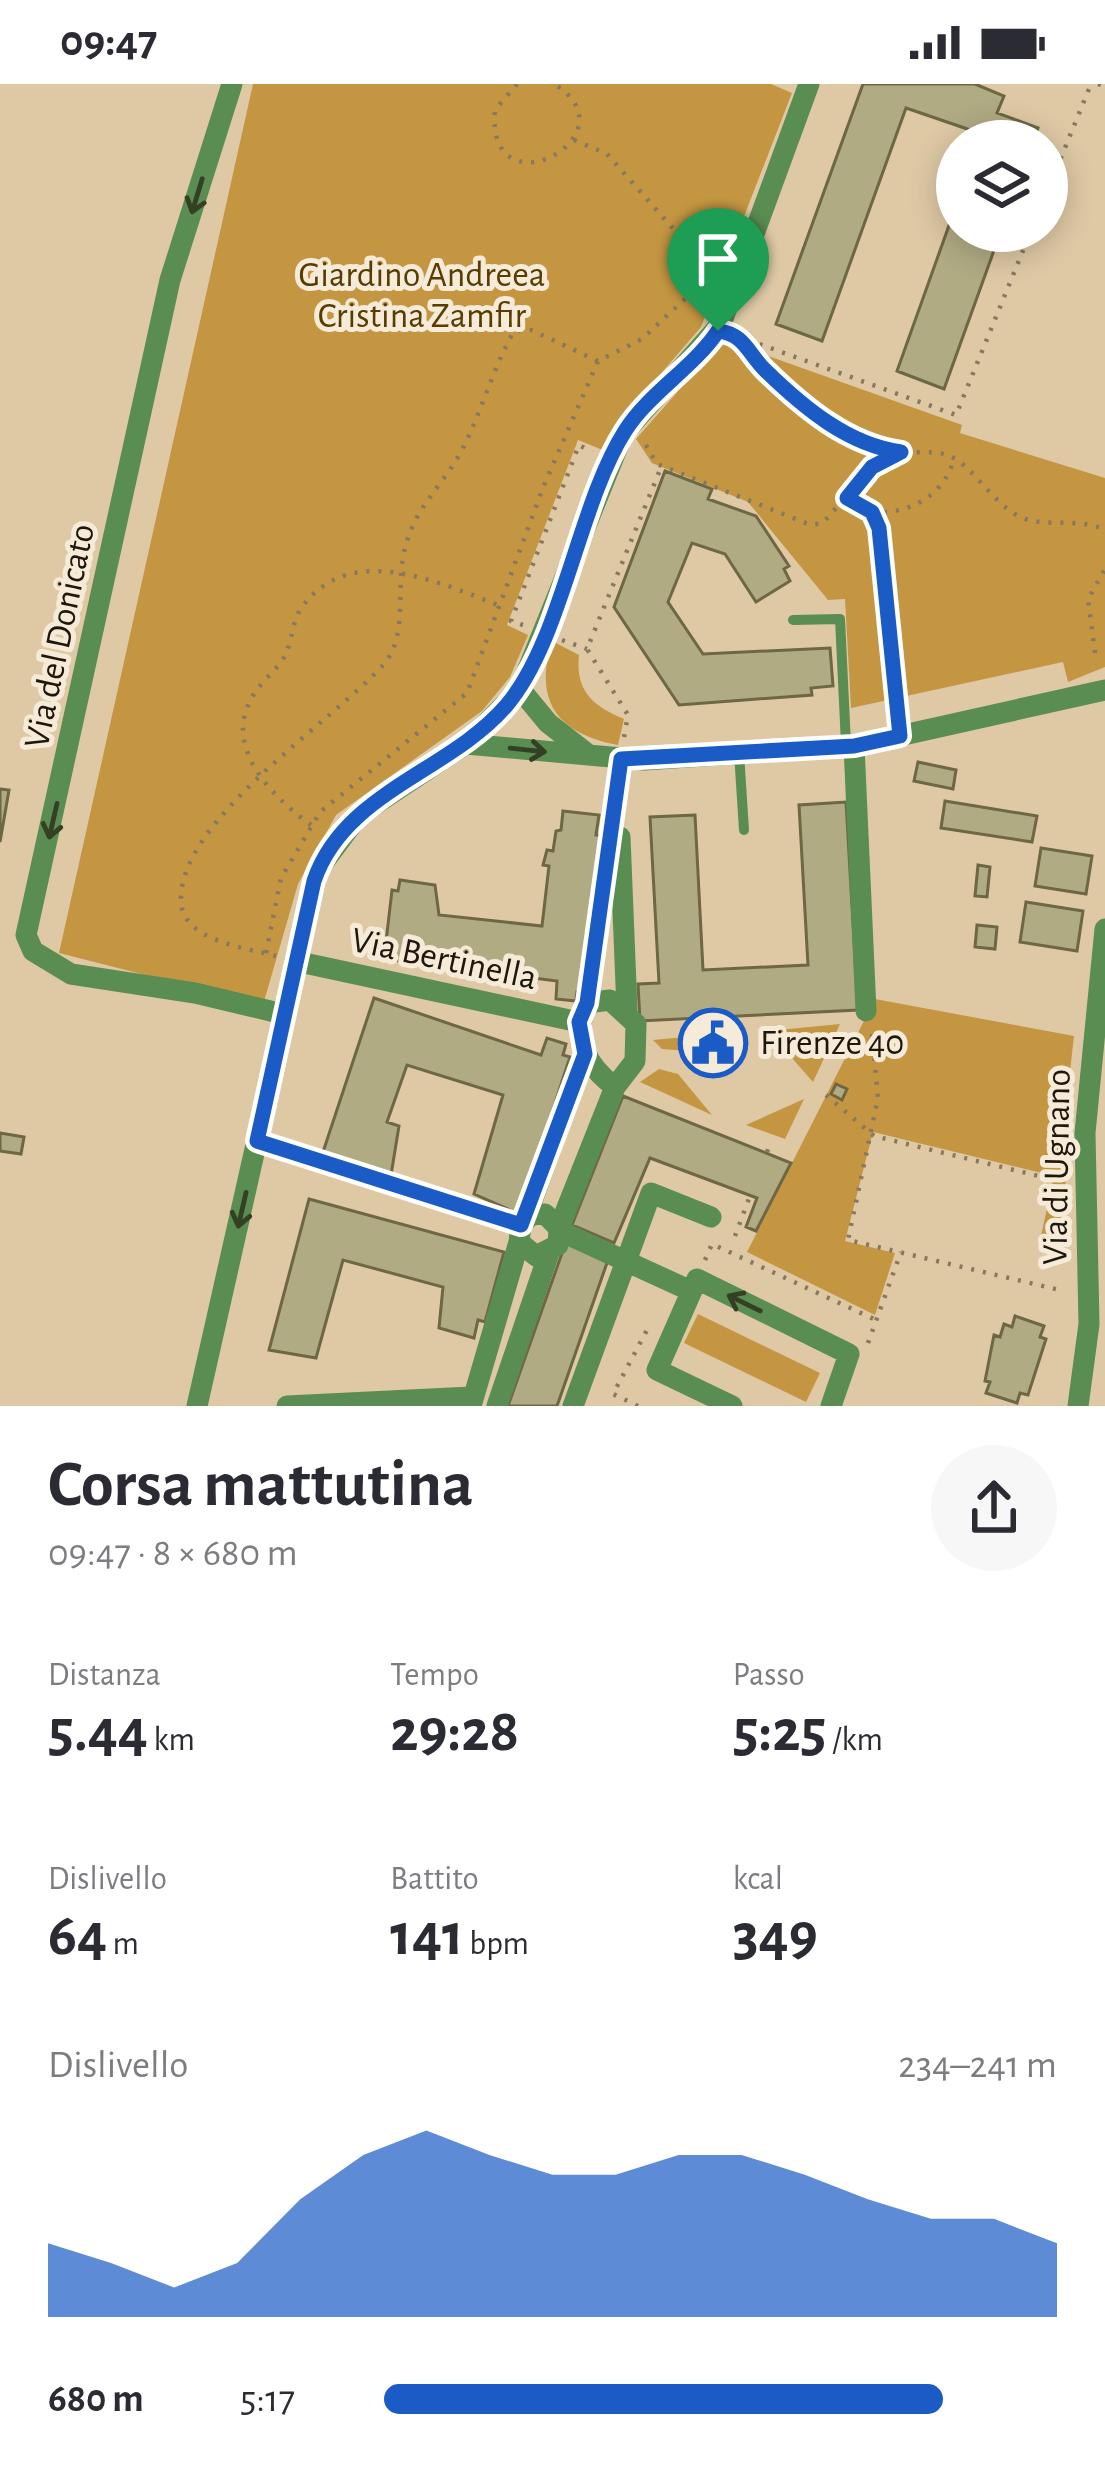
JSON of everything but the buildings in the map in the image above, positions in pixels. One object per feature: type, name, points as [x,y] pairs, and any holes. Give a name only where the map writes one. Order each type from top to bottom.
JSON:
[{"type":"street","name":"Via del Donicato","points":[[26,935],[170,280],[232,84]]},
{"type":"street","points":[[197,1406],[283,1014],[286,958],[318,870],[339,835],[374,803],[466,744],[520,689],[623,434],[721,322],[809,84]]},
{"type":"street","points":[[520,689],[548,723],[590,756]]},
{"type":"street","points":[[466,744],[590,756],[622,751],[739,753],[850,745],[1099,696]]},
{"type":"street","points":[[850,745],[866,1011]]},
{"type":"street","points":[[287,1406],[471,1401],[522,1228],[585,1054],[583,1012],[622,751]]},
{"type":"street","points":[[497,1406],[549,1253],[615,1087],[635,1061],[636,1024],[627,1010],[618,784]]},
{"type":"street","name":"Via di Ugnano","points":[[1078,1406],[1089,1324],[1085,1133],[1105,929]]},
{"type":"street","points":[[0,932],[26,935],[33,951],[71,974],[195,993],[283,1014]]},
{"type":"street","name":"Via Bertinella","points":[[286,958],[583,1012],[610,1000],[627,1010]]},
{"type":"street","points":[[585,1054],[615,1087]]},
{"type":"street","points":[[257,1141],[522,1228],[545,1214],[560,1229],[624,1261],[694,1285],[849,1354],[832,1406]]},
{"type":"street","points":[[573,1406],[651,1192],[711,1217]]},
{"type":"street","points":[[522,1228],[530,1253],[549,1253]]},
{"type":"street","points":[[694,1285],[657,1370],[732,1406]]},
{"type":"lane","points":[[793,620],[840,619],[850,745]]},
{"type":"lane","points":[[739,753],[744,830]]},
{"type":"path","points":[[517,84],[494,110],[496,137],[514,158],[541,163],[565,151],[573,140],[576,112],[554,84]]},
{"type":"path","points":[[1068,148],[1098,85]]},
{"type":"path","points":[[266,953],[280,878],[310,825],[467,693],[598,361],[643,339],[688,296],[692,256],[684,241],[607,154],[573,140]]},
{"type":"path","points":[[742,339],[956,415],[1022,252]]},
{"type":"path","points":[[688,296],[742,339],[762,367],[821,420],[862,441],[954,459],[1016,516],[1042,524],[1093,524],[1105,530]]},
{"type":"path","points":[[286,958],[191,926],[180,895],[184,873],[283,750],[387,661],[398,633],[402,571],[415,513],[461,451],[514,331],[531,330],[598,361]]},
{"type":"path","points":[[641,438],[662,465],[811,525],[823,523],[872,467],[901,452]]},
{"type":"path","points":[[847,498],[872,512],[920,503],[941,484],[954,459]]},
{"type":"path","points":[[622,751],[628,716],[586,649],[662,465]]},
{"type":"path","points":[[872,512],[884,554],[900,736]]},
{"type":"path","points":[[310,825],[279,802],[260,777],[246,745],[243,720],[249,701],[284,658],[298,612],[317,589],[378,569],[402,571],[500,606]]},
{"type":"path","points":[[1095,652],[1088,599],[1105,569]]},
{"type":"path","points":[[866,1011],[877,1053],[874,1136],[848,1240],[1079,1294]]},
{"type":"path","points":[[826,1095],[874,1136],[1051,1179],[1065,1170]]},
{"type":"path","points":[[729,1252],[750,1196]]},
{"type":"path","points":[[694,1285],[712,1244],[876,1320]]},
{"type":"path","points":[[849,1354],[864,1353],[901,1252]]},
{"type":"green space","name":"Giardino Andreea Cristina Zamfir","points":[[253,84],[771,84],[792,93],[701,327],[616,426],[605,451],[578,440],[507,625],[528,635],[510,677],[482,711],[336,815],[298,884],[263,1005],[59,953]]},
{"type":"green space","points":[[723,340],[962,425],[960,433],[1105,478],[1105,667],[1068,682],[1063,662],[851,708],[845,599],[828,600],[748,502],[652,463],[636,439]]},
{"type":"green space","points":[[552,641],[579,655],[580,678],[588,696],[624,719],[618,745],[580,733],[555,712],[546,681]]},
{"type":"green space","points":[[875,999],[1074,1036],[1065,1115],[1066,1242],[1041,1236],[1054,1176],[873,1132],[845,1241],[895,1253],[875,1315],[747,1252]]},
{"type":"green space","points":[[840,1024],[813,1082],[768,1031]]},
{"type":"green space","points":[[716,1034],[688,1051],[662,1049],[653,1040]]},
{"type":"green space","points":[[659,1069],[678,1074],[712,1115],[640,1082]]},
{"type":"green space","points":[[804,1099],[785,1139],[746,1125]]},
{"type":"green space","points":[[698,1314],[820,1373],[806,1402],[684,1343]]},
{"type":"place","name":"Firenze 40","points":[[713,1043]]},
{"type":"route","points":[[718,331],[742,339],[762,367],[821,420],[862,441],[901,452],[872,467],[847,498],[872,512],[879,528],[900,736],[854,746],[621,759],[587,1003],[579,1022],[585,1054],[521,1225],[257,1141],[314,881],[330,848],[374,803],[466,744],[520,689],[623,434],[718,331]]}]
